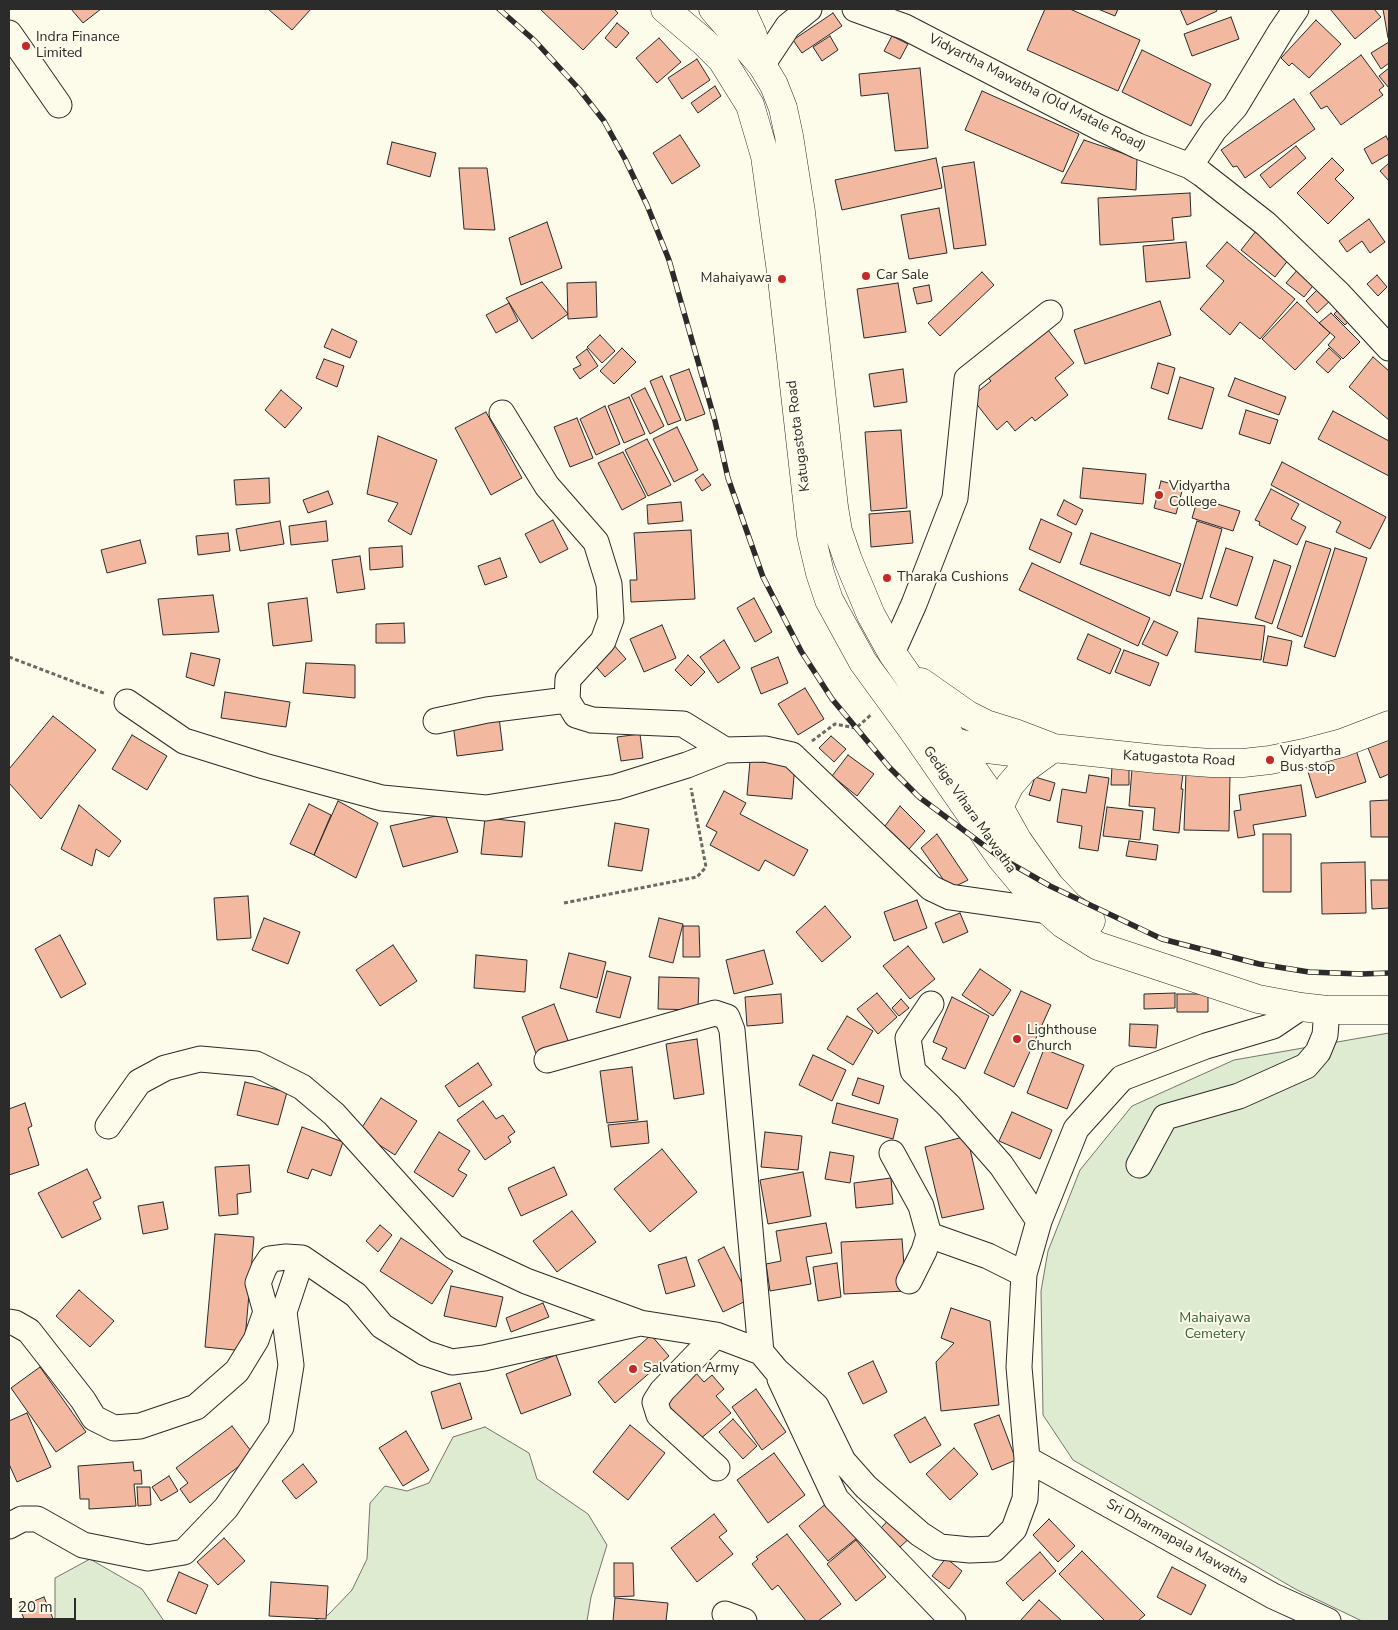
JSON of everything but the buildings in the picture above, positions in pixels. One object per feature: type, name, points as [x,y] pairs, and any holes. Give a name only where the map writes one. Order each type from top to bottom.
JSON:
[{"type":"main road","name":"Katugastota Road","points":[[665,9],[722,60],[750,104],[758,127],[765,156],[771,196],[811,535],[829,600],[863,662],[914,732],[954,742],[1012,752],[1053,748],[1211,763],[1270,760],[1304,753],[1342,744],[1389,725]]},
{"type":"main road","name":"Katugastota Road","points":[[713,9],[762,64],[774,85],[782,108],[795,168],[816,344],[827,457],[838,531],[858,588],[871,616],[897,661],[968,715],[986,724],[1053,748]]},
{"type":"main road","points":[[741,9],[752,33],[762,64]]},
{"type":"main road","name":"Gedige Vihara Mawatha","points":[[897,661],[954,742],[998,807],[1018,841],[1050,886],[1069,906],[1152,963]]},
{"type":"main road","name":"Gedige Vihara Mawatha","points":[[914,732],[1001,858],[1048,912],[1098,946],[1258,1000],[1314,1008],[1389,1010]]},
{"type":"main road","points":[[998,807],[1010,784],[1023,770],[1053,748]]},
{"type":"street","points":[[762,64],[788,26],[809,9]]},
{"type":"street","name":"Vidyartha Mawatha (Old Matale Road)","points":[[855,9],[905,27],[1098,127],[1138,146],[1190,166],[1266,224],[1338,293],[1389,348]]},
{"type":"street","points":[[1190,166],[1214,130],[1235,107],[1296,9]]},
{"type":"street","points":[[12,44],[59,105]]},
{"type":"street","points":[[897,661],[914,604],[955,498],[966,378],[1050,313]]},
{"type":"street","points":[[502,413],[547,486],[596,542],[610,584],[611,619],[603,641],[568,679],[567,700],[576,714],[592,720],[683,724],[725,750]]},
{"type":"street","points":[[436,721],[487,710],[567,700]]},
{"type":"street","points":[[127,702],[184,741],[264,766],[382,798],[486,808],[616,788],[687,765],[725,750],[765,749],[792,755],[931,888],[950,897],[1048,912]]},
{"type":"street","points":[[930,1004],[908,1038],[912,1071],[948,1106],[1002,1165],[1038,1221]]},
{"type":"street","points":[[108,1126],[138,1082],[165,1068],[200,1059],[256,1064],[302,1087],[334,1114],[454,1247],[526,1281],[640,1323],[716,1335],[768,1361],[816,1406],[843,1461],[866,1487],[920,1534],[940,1548],[970,1550],[994,1549],[1014,1529],[1025,1499],[1027,1459],[1019,1367],[1024,1274],[1038,1221],[1076,1129],[1122,1078],[1206,1046],[1273,1026],[1314,1008],[1325,1035],[1318,1052],[1306,1066],[1239,1096],[1164,1116],[1139,1164]]},
{"type":"street","points":[[547,1060],[714,1013],[727,1017],[732,1030],[768,1361],[836,1499],[952,1621]]},
{"type":"street","points":[[892,1153],[921,1206],[929,1235],[924,1251],[909,1281]]},
{"type":"street","points":[[929,1235],[988,1256],[1024,1274]]},
{"type":"street","points":[[9,1322],[15,1323],[29,1331],[83,1400],[94,1418],[114,1428],[140,1426],[196,1407],[237,1371],[256,1340],[266,1312],[258,1283],[270,1259],[302,1258],[356,1295],[382,1326],[425,1353],[452,1362],[484,1358],[640,1323]]},
{"type":"street","points":[[9,1526],[22,1518],[37,1518],[83,1544],[148,1558],[184,1552],[226,1508],[281,1427],[291,1365],[284,1312],[302,1258]]},
{"type":"street","points":[[716,1335],[662,1391],[655,1402],[659,1415],[718,1468]]},
{"type":"street","name":"Sri Dharmapala Mawatha","points":[[1027,1459],[1273,1596],[1328,1621]]},
{"type":"path","points":[[9,657],[127,702]]},
{"type":"path","points":[[792,755],[835,724],[856,728],[889,698]]},
{"type":"path","points":[[564,903],[697,877],[706,867],[687,765]]},
{"type":"green space","name":"Mahaiyawa Cemetery","points":[[1389,1033],[1389,1621],[1362,1621],[1297,1590],[1073,1460],[1043,1415],[1041,1291],[1048,1251],[1080,1170],[1132,1106],[1234,1060]]},
{"type":"green space","points":[[485,1427],[529,1453],[537,1479],[588,1514],[607,1545],[591,1597],[587,1621],[313,1621],[328,1615],[352,1590],[367,1559],[370,1503],[385,1486],[407,1491],[429,1483],[453,1437]]},
{"type":"green space","points":[[90,1559],[142,1589],[164,1621],[55,1621],[55,1578]]},
{"type":"railway","points":[[499,9],[535,41],[579,89],[604,121],[625,159],[647,205],[669,260],[715,421],[728,478],[763,577],[801,651],[832,699],[889,767],[919,797],[1001,858],[1050,886],[1162,939],[1259,964],[1309,972],[1389,973]]},
{"type":"place","name":"Indra Finance Limited","points":[[26,46]]},
{"type":"place","name":"Car Sale","points":[[866,276]]},
{"type":"place","name":"Mahaiyawa","points":[[782,279]]},
{"type":"place","name":"Vidyartha College","points":[[1159,495]]},
{"type":"place","name":"Tharaka Cushions","points":[[887,578]]},
{"type":"place","name":"Vidyartha Bus stop","points":[[1270,760]]},
{"type":"place","name":"Lighthouse Church","points":[[1017,1039]]},
{"type":"place","name":"Salvation Army","points":[[633,1369]]}]
